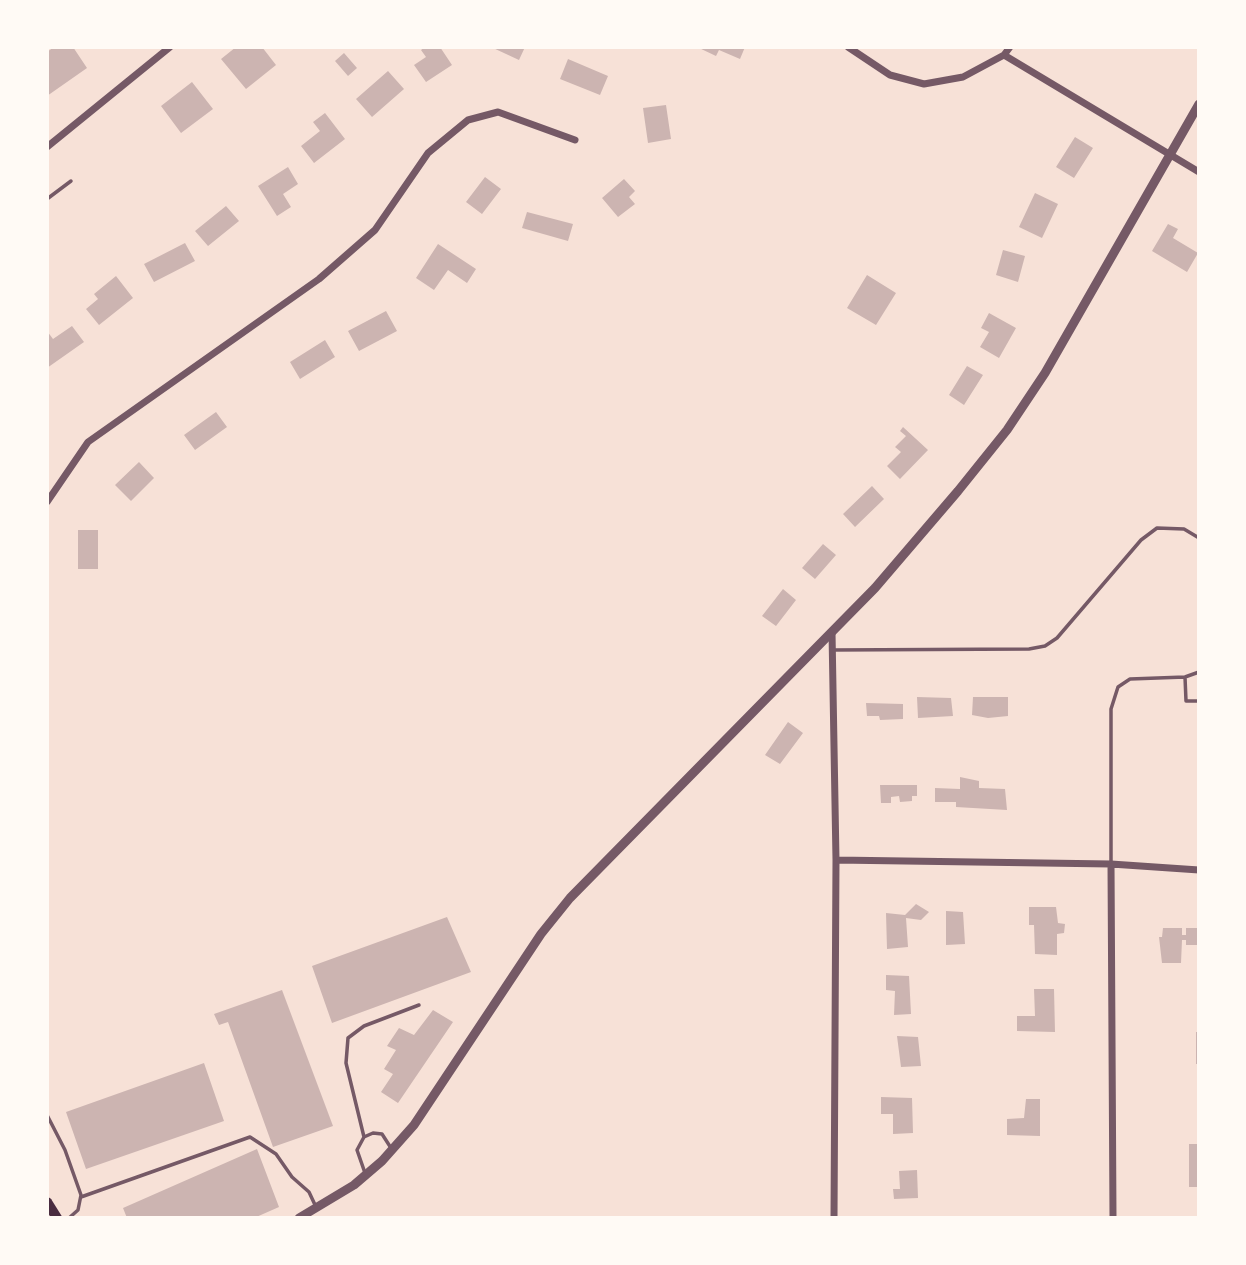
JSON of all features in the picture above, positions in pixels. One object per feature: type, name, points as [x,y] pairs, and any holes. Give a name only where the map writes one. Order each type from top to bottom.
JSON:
[{"type":"main road","points":[[47,1202],[57,1218]]},
{"type":"street","points":[[47,146],[170,47]]},
{"type":"street","points":[[848,47],[890,75],[924,84],[963,77],[1004,55],[1010,47]]},
{"type":"street","points":[[1004,55],[1199,172]]},
{"type":"street","points":[[299,1218],[317,1210],[366,1175],[414,1125],[541,934],[570,898],[875,588],[1007,430],[1045,373],[1199,104]]},
{"type":"street","points":[[47,502],[88,442],[319,279],[375,230],[428,153],[468,120],[498,112],[575,140]]},
{"type":"street","points":[[832,632],[836,860],[834,1218]]},
{"type":"street","points":[[836,860],[1111,864],[1199,870]]},
{"type":"street","points":[[1111,864],[1113,1218]]},
{"type":"lane","points":[[47,200],[71,181]]},
{"type":"lane","points":[[832,650],[1029,649],[1045,646],[1057,638],[1141,540],[1157,528],[1184,529],[1199,538]]},
{"type":"lane","points":[[1111,864],[1111,709],[1118,687],[1130,679],[1185,677],[1199,672]]},
{"type":"lane","points":[[1185,677],[1186,701],[1199,702]]},
{"type":"lane","points":[[364,1137],[346,1063],[348,1038],[364,1026],[419,1005]]},
{"type":"lane","points":[[47,1115],[65,1150],[81,1197],[78,1210],[69,1218]]},
{"type":"lane","points":[[366,1175],[357,1150],[364,1137],[373,1133],[383,1134],[392,1149]]},
{"type":"lane","points":[[81,1197],[250,1137],[276,1154],[292,1177],[309,1192],[317,1210]]},
{"type":"building","points":[[54,47],[73,47],[87,68],[47,96],[47,52]]},
{"type":"building","points":[[236,47],[262,47],[276,65],[246,89],[221,59]]},
{"type":"building","points":[[425,47],[440,47],[452,65],[426,82],[414,65],[426,57],[421,50]]},
{"type":"building","points":[[491,47],[525,47],[519,60]]},
{"type":"building","points":[[697,47],[745,47],[740,59],[719,50],[716,56]]},
{"type":"building","points":[[344,53],[357,68],[348,76],[335,61]]},
{"type":"building","points":[[568,59],[608,76],[600,95],[560,79]]},
{"type":"building","points":[[388,71],[404,89],[372,117],[356,99]]},
{"type":"building","points":[[192,82],[213,109],[181,133],[161,106]]},
{"type":"building","points":[[666,105],[671,139],[648,143],[643,108]]},
{"type":"building","points":[[325,113],[345,139],[314,163],[301,146],[320,131],[313,122]]},
{"type":"building","points":[[1075,137],[1093,148],[1074,178],[1056,167]]},
{"type":"building","points":[[288,167],[298,184],[283,194],[291,207],[277,216],[258,186]]},
{"type":"building","points":[[485,177],[501,189],[482,214],[466,202]]},
{"type":"building","points":[[624,179],[635,191],[629,197],[635,204],[618,217],[602,198]]},
{"type":"building","points":[[1035,193],[1058,204],[1042,238],[1019,227]]},
{"type":"building","points":[[226,206],[239,221],[208,246],[195,231]]},
{"type":"building","points":[[527,212],[573,224],[568,241],[522,228]]},
{"type":"building","points":[[1168,224],[1178,229],[1173,238],[1198,253],[1187,272],[1152,251]]},
{"type":"building","points":[[185,243],[195,261],[154,282],[144,264]]},
{"type":"building","points":[[438,244],[476,269],[467,283],[448,270],[434,290],[416,278]]},
{"type":"building","points":[[1003,250],[1025,256],[1018,282],[996,275]]},
{"type":"building","points":[[867,275],[896,293],[876,325],[847,308]]},
{"type":"building","points":[[116,276],[133,298],[99,325],[86,309],[98,299],[94,294]]},
{"type":"building","points":[[386,311],[397,331],[359,351],[348,331]]},
{"type":"building","points":[[989,313],[1016,328],[999,358],[980,347],[989,332],[981,328]]},
{"type":"building","points":[[72,326],[84,342],[47,368],[47,331],[53,339]]},
{"type":"building","points":[[325,340],[335,357],[300,379],[290,362]]},
{"type":"building","points":[[967,366],[983,375],[964,405],[949,395]]},
{"type":"building","points":[[216,412],[227,427],[195,450],[184,435]]},
{"type":"building","points":[[903,427],[928,450],[900,479],[887,466],[901,452],[895,447],[906,436],[900,431]]},
{"type":"building","points":[[139,462],[154,478],[131,501],[115,485]]},
{"type":"building","points":[[872,486],[884,499],[855,527],[843,514]]},
{"type":"building","points":[[78,530],[98,530],[98,569],[78,569]]},
{"type":"building","points":[[823,544],[836,555],[815,579],[802,568]]},
{"type":"building","points":[[783,589],[796,600],[776,626],[762,616]]},
{"type":"building","points":[[917,697],[951,698],[953,716],[918,718]]},
{"type":"building","points":[[973,697],[1008,697],[1008,716],[988,718],[972,715]]},
{"type":"building","points":[[866,703],[903,704],[903,719],[880,720],[879,716],[867,716]]},
{"type":"building","points":[[788,722],[803,733],[780,764],[765,755]]},
{"type":"building","points":[[960,777],[979,781],[979,788],[1005,789],[1007,810],[956,807],[956,802],[935,802],[935,788],[960,789]]},
{"type":"building","points":[[880,785],[917,785],[917,796],[912,796],[912,801],[900,802],[899,796],[891,797],[891,803],[881,803]]},
{"type":"building","points":[[916,904],[929,912],[921,920],[906,918],[908,947],[887,949],[886,913],[905,915]]},
{"type":"building","points":[[1029,907],[1056,907],[1058,923],[1065,924],[1064,933],[1057,934],[1057,955],[1035,954],[1034,925],[1029,925]]},
{"type":"building","points":[[946,911],[963,912],[965,944],[946,945]]},
{"type":"building","points":[[447,917],[471,972],[332,1023],[312,966]]},
{"type":"building","points":[[1163,928],[1182,928],[1182,935],[1186,935],[1186,928],[1199,928],[1199,945],[1186,945],[1186,940],[1182,940],[1181,963],[1162,963],[1159,937],[1162,937]]},
{"type":"building","points":[[886,975],[909,976],[911,1014],[894,1015],[895,991],[886,990]]},
{"type":"building","points":[[1034,989],[1054,989],[1055,1032],[1017,1031],[1017,1016],[1035,1016]]},
{"type":"building","points":[[282,990],[333,1126],[273,1147],[228,1022],[219,1025],[214,1014]]},
{"type":"building","points":[[433,1010],[453,1022],[398,1103],[381,1092],[393,1074],[384,1069],[396,1050],[387,1046],[399,1028],[414,1035]]},
{"type":"building","points":[[1196,1032],[1199,1032],[1199,1064],[1196,1064]]},
{"type":"building","points":[[897,1036],[918,1037],[921,1066],[901,1067]]},
{"type":"building","points":[[204,1063],[224,1121],[86,1169],[66,1112]]},
{"type":"building","points":[[881,1097],[912,1098],[913,1133],[893,1134],[893,1114],[881,1114]]},
{"type":"building","points":[[1026,1099],[1040,1099],[1040,1136],[1007,1135],[1007,1119],[1024,1118]]},
{"type":"building","points":[[1189,1144],[1199,1144],[1199,1187],[1189,1187]]},
{"type":"building","points":[[257,1149],[279,1207],[254,1218],[127,1218],[123,1208]]},
{"type":"building","points":[[917,1170],[918,1198],[894,1199],[893,1189],[900,1189],[899,1171]]}]
